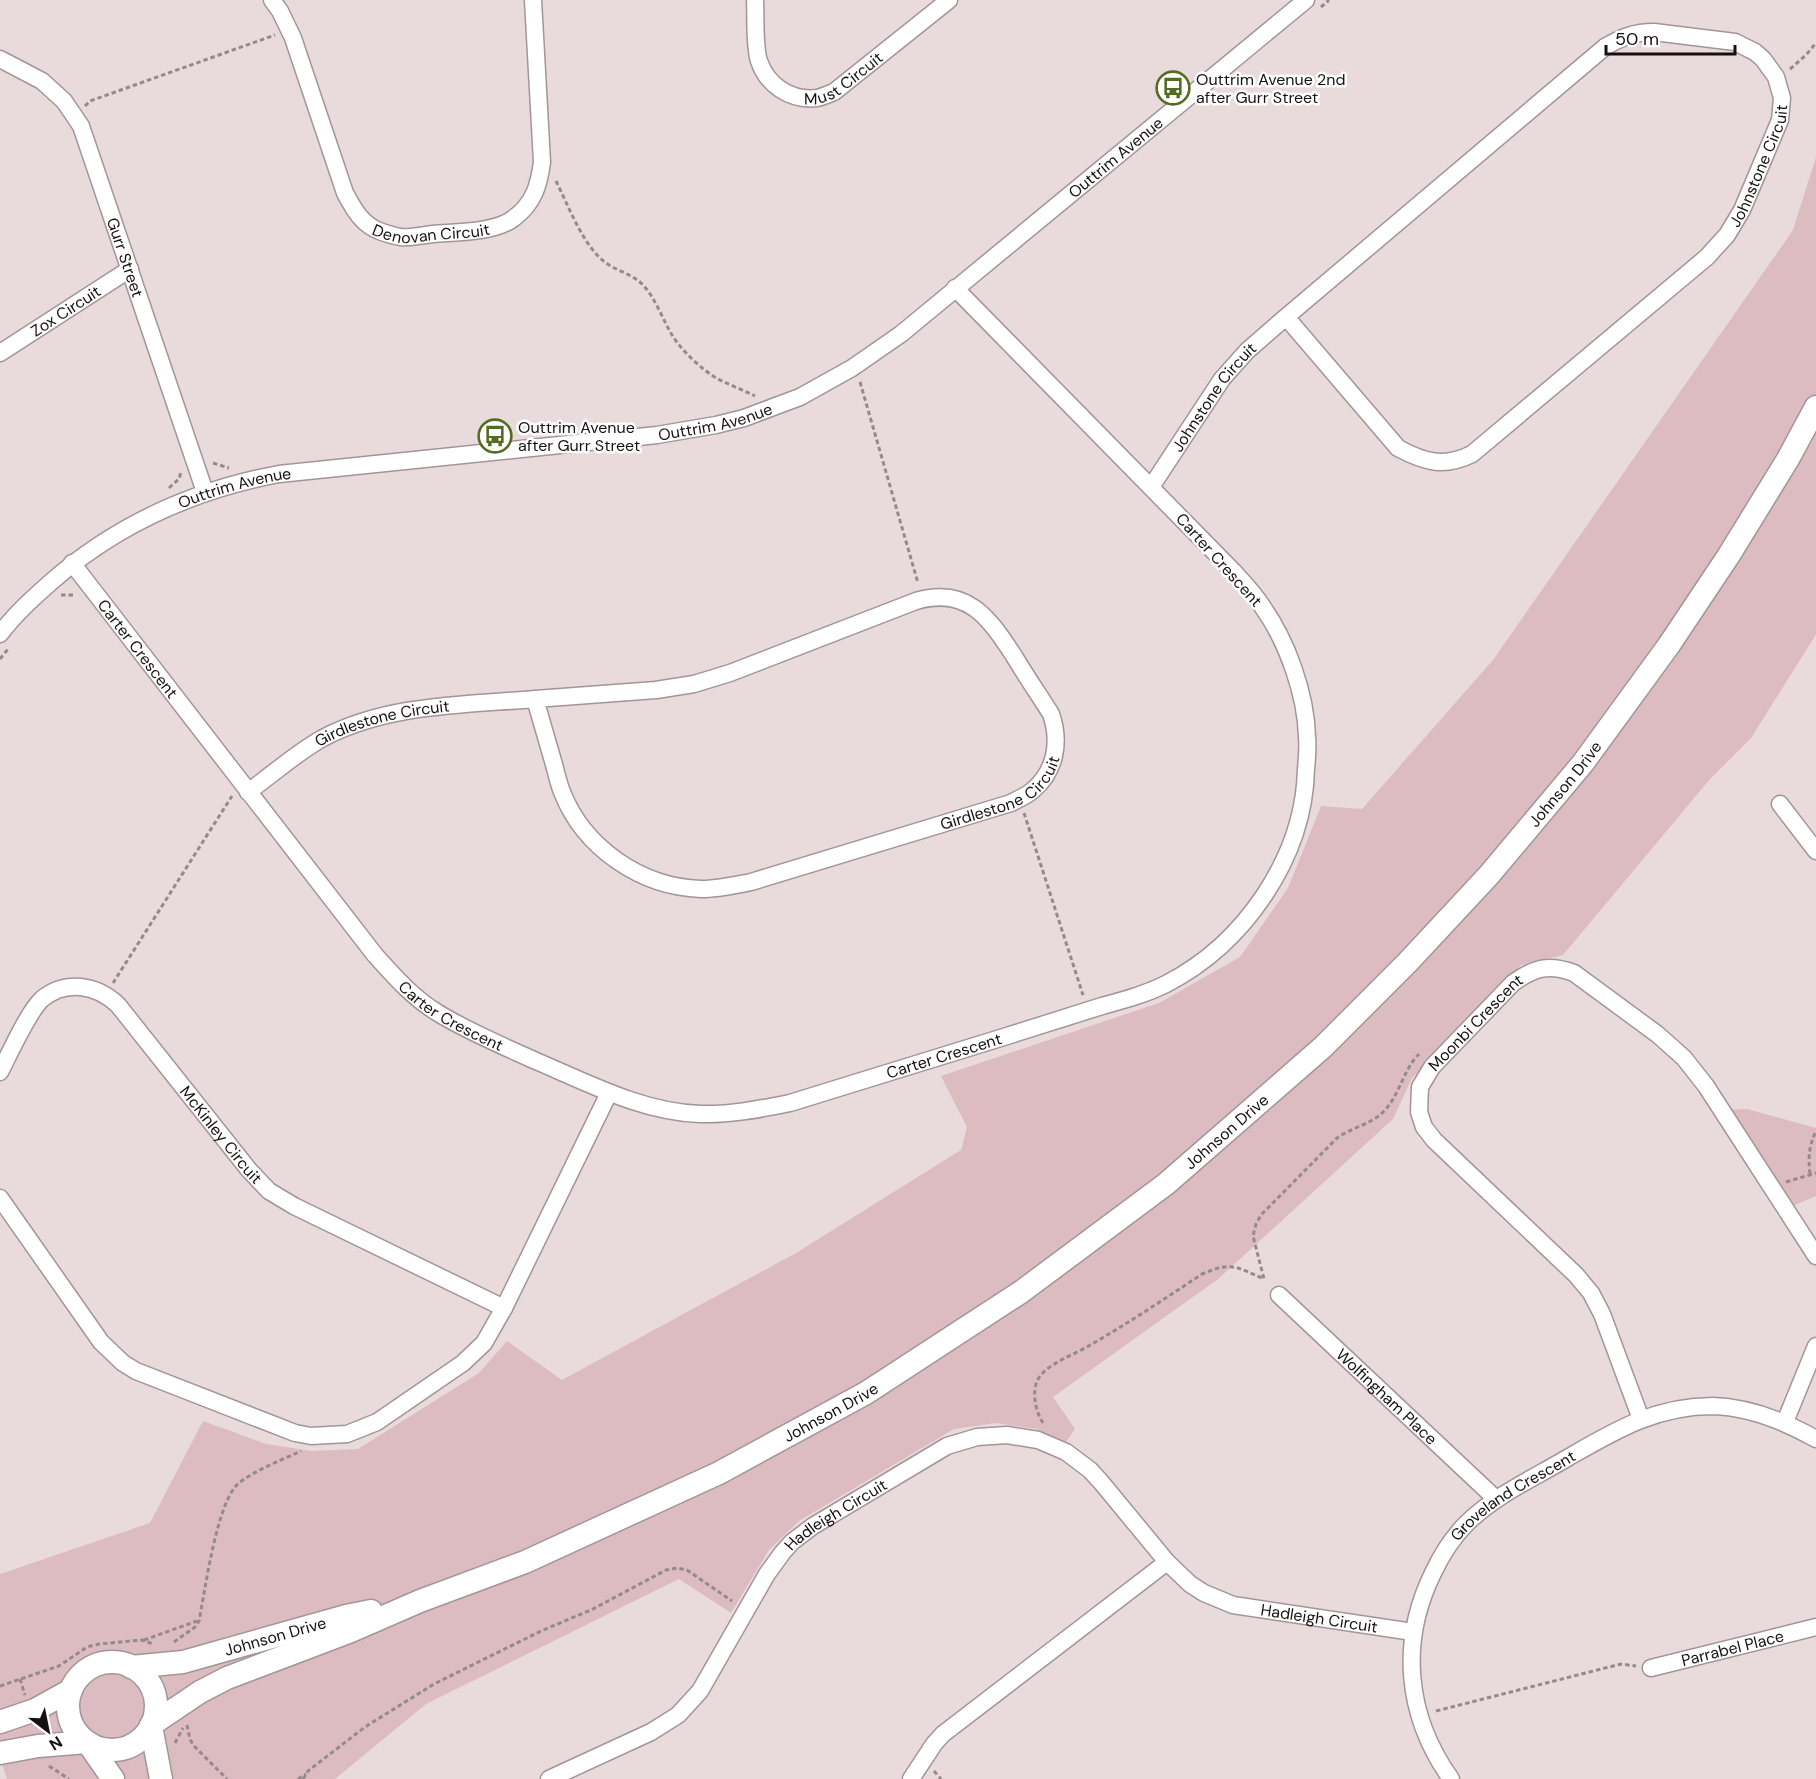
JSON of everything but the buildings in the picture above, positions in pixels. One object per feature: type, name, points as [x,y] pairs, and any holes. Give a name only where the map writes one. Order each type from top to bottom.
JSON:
[{"type":"main road","name":"Johnson Drive","points":[[151,1726],[200,1692],[227,1678],[525,1562],[719,1473],[866,1393],[1021,1292],[1166,1184],[1323,1047],[1407,963],[1489,875],[1582,763],[1670,645],[1730,555],[1788,459],[1816,407]]},
{"type":"main road","name":"Johnson Drive","points":[[131,1667],[183,1662],[346,1616],[420,1601]]},
{"type":"main road","points":[[113,1779],[88,1743],[76,1732],[68,1712],[68,1701],[76,1680],[83,1672],[92,1666],[114,1662],[131,1667],[143,1675],[154,1694],[156,1704],[151,1726],[156,1763],[161,1779]]},
{"type":"main road","points":[[0,1722],[35,1710],[71,1690]]},
{"type":"main road","points":[[0,1753],[38,1746],[88,1743],[101,1748],[121,1749],[139,1741],[151,1726]]},
{"type":"street","name":"Denovan Circuit","points":[[272,0],[289,30],[345,193],[355,212],[362,220],[381,232],[402,237],[483,230],[514,219],[529,203],[539,183],[542,162],[533,0]]},
{"type":"street","name":"Must Circuit","points":[[755,0],[758,58],[765,75],[784,92],[800,98],[818,98],[834,92],[949,0]]},
{"type":"street","name":"Outtrim Avenue","points":[[7,638],[28,602],[72,563],[135,522],[205,492],[279,474],[657,435],[744,418],[800,397],[852,368],[901,334],[1306,0]]},
{"type":"street","name":"Johnstone Circuit","points":[[1151,487],[1222,379],[1247,351],[1286,317],[1605,47],[1623,36],[1643,32],[1735,42],[1755,52],[1776,77],[1782,98],[1780,120],[1742,210],[1727,235],[1689,272],[1472,454],[1462,459],[1440,463],[1428,461],[1417,459],[1398,448],[1286,317]]},
{"type":"street","name":"Gurr Street","points":[[0,59],[42,81],[64,101],[81,126],[205,492]]},
{"type":"street","name":"Zox Circuit","points":[[0,353],[130,269]]},
{"type":"street","name":"Carter Crescent","points":[[72,563],[375,955],[420,1001],[475,1034],[609,1093],[653,1107],[698,1114],[744,1113],[790,1103],[1089,1011],[1146,993],[1167,983],[1206,958],[1240,927],[1255,909],[1280,870],[1297,827],[1306,782],[1307,736],[1300,690],[1285,646],[1263,606],[1233,571],[956,288]]},
{"type":"street","name":"Girdlestone Circuit","points":[[244,787],[324,738],[364,721],[405,710],[535,699],[656,690],[694,684],[730,673],[922,599],[949,597],[979,610],[994,626],[1051,714],[1055,725],[1056,747],[1046,777],[1030,793],[1011,803],[752,882],[717,889],[699,889],[664,884],[631,870],[616,861],[590,837],[579,823],[562,792],[535,699]]},
{"type":"street","points":[[1780,804],[1816,851]]},
{"type":"street","name":"Moonbi Crescent","points":[[1641,1419],[1602,1314],[1591,1293],[1576,1275],[1434,1140],[1424,1127],[1419,1112],[1420,1087],[1432,1066],[1513,983],[1526,973],[1542,968],[1558,968],[1574,973],[1657,1034],[1684,1058],[1706,1086],[1816,1256]]},
{"type":"street","name":"McKinley Circuit","points":[[0,1072],[42,999],[56,990],[72,986],[98,990],[118,1005],[249,1170],[269,1191],[294,1206],[504,1308]]},
{"type":"street","points":[[0,1198],[101,1342],[123,1363],[136,1371],[295,1433],[311,1436],[347,1434],[377,1422],[463,1363],[484,1343],[504,1308],[609,1093]]},
{"type":"street","name":"Wolfingham Place","points":[[1279,1295],[1496,1499]]},
{"type":"street","points":[[1785,1422],[1816,1346]]},
{"type":"street","name":"Groveland Crescent","points":[[1451,1779],[1429,1743],[1419,1715],[1413,1689],[1411,1651],[1413,1632],[1423,1593],[1440,1557],[1465,1525],[1496,1499],[1613,1432],[1641,1419],[1677,1409],[1713,1406],[1750,1411],[1785,1422],[1816,1438]]},
{"type":"street","name":"Hadleigh Circuit","points":[[549,1779],[651,1732],[678,1715],[700,1691],[767,1574],[792,1542],[813,1526],[947,1446],[976,1437],[1007,1435],[1038,1440],[1066,1452],[1090,1470],[1167,1562],[1204,1593],[1233,1605],[1413,1632]]},
{"type":"street","points":[[911,1779],[943,1734],[1167,1562]]},
{"type":"street","name":"Parrabel Place","points":[[1651,1668],[1816,1627]]},
{"type":"path","points":[[84,107],[90,101],[289,30]]},
{"type":"path","points":[[1786,73],[1816,43]]},
{"type":"path","points":[[540,175],[555,178],[594,251],[607,264],[635,278],[643,285],[683,350],[717,378],[757,396],[748,399]]},
{"type":"path","points":[[868,377],[860,382],[922,599]]},
{"type":"path","points":[[206,455],[214,464],[228,468],[239,466]]},
{"type":"path","points":[[54,600],[62,595],[74,594],[81,597]]},
{"type":"path","points":[[0,659],[7,638]]},
{"type":"path","points":[[115,980],[244,787]]},
{"type":"path","points":[[1019,798],[1089,1011]]},
{"type":"path","points":[[1045,1425],[1038,1414],[1036,1382],[1052,1367],[1119,1328],[1202,1274],[1214,1269],[1232,1266],[1264,1279],[1253,1236],[1261,1215],[1337,1138],[1384,1112],[1406,1072],[1423,1050]]},
{"type":"path","points":[[1810,1174],[1809,1146],[1816,1131]]},
{"type":"path","points":[[1773,1190],[1816,1173]]},
{"type":"path","points":[[174,1643],[195,1627],[199,1621],[221,1512],[228,1494],[238,1484],[303,1450],[310,1445],[311,1436]]},
{"type":"path","points":[[298,1779],[365,1727],[425,1689],[541,1631],[593,1609],[666,1570],[676,1568],[687,1570],[746,1611]]},
{"type":"path","points":[[142,1640],[199,1621]]},
{"type":"path","points":[[1419,1715],[1621,1664],[1651,1668]]},
{"type":"path","points":[[303,1779],[307,1773]]},
{"type":"shaded area","points":[[1816,157],[1815,636],[1751,738],[1710,779],[1563,955],[1521,965],[1412,1078],[1393,1119],[1218,1279],[1053,1397],[1075,1429],[1066,1442],[1036,1429],[996,1423],[954,1429],[799,1521],[769,1550],[731,1613],[679,1579],[426,1704],[335,1779],[7,1779],[0,1758],[0,1574],[150,1523],[203,1421],[266,1444],[312,1451],[358,1449],[479,1373],[507,1341],[562,1380],[796,1253],[961,1150],[967,1127],[941,1076],[1159,1003],[1240,957],[1288,888],[1321,806],[1362,809],[1493,660],[1793,230]]},
{"type":"shaded area","points":[[1747,1109],[1816,1128],[1816,1196],[1786,1209],[1722,1110]]},
{"type":"place","name":"Outtrim Avenue 2nd after Gurr Street","points":[[1173,88]]},
{"type":"place","name":"Outtrim Avenue after Gurr Street","points":[[495,436]]}]
